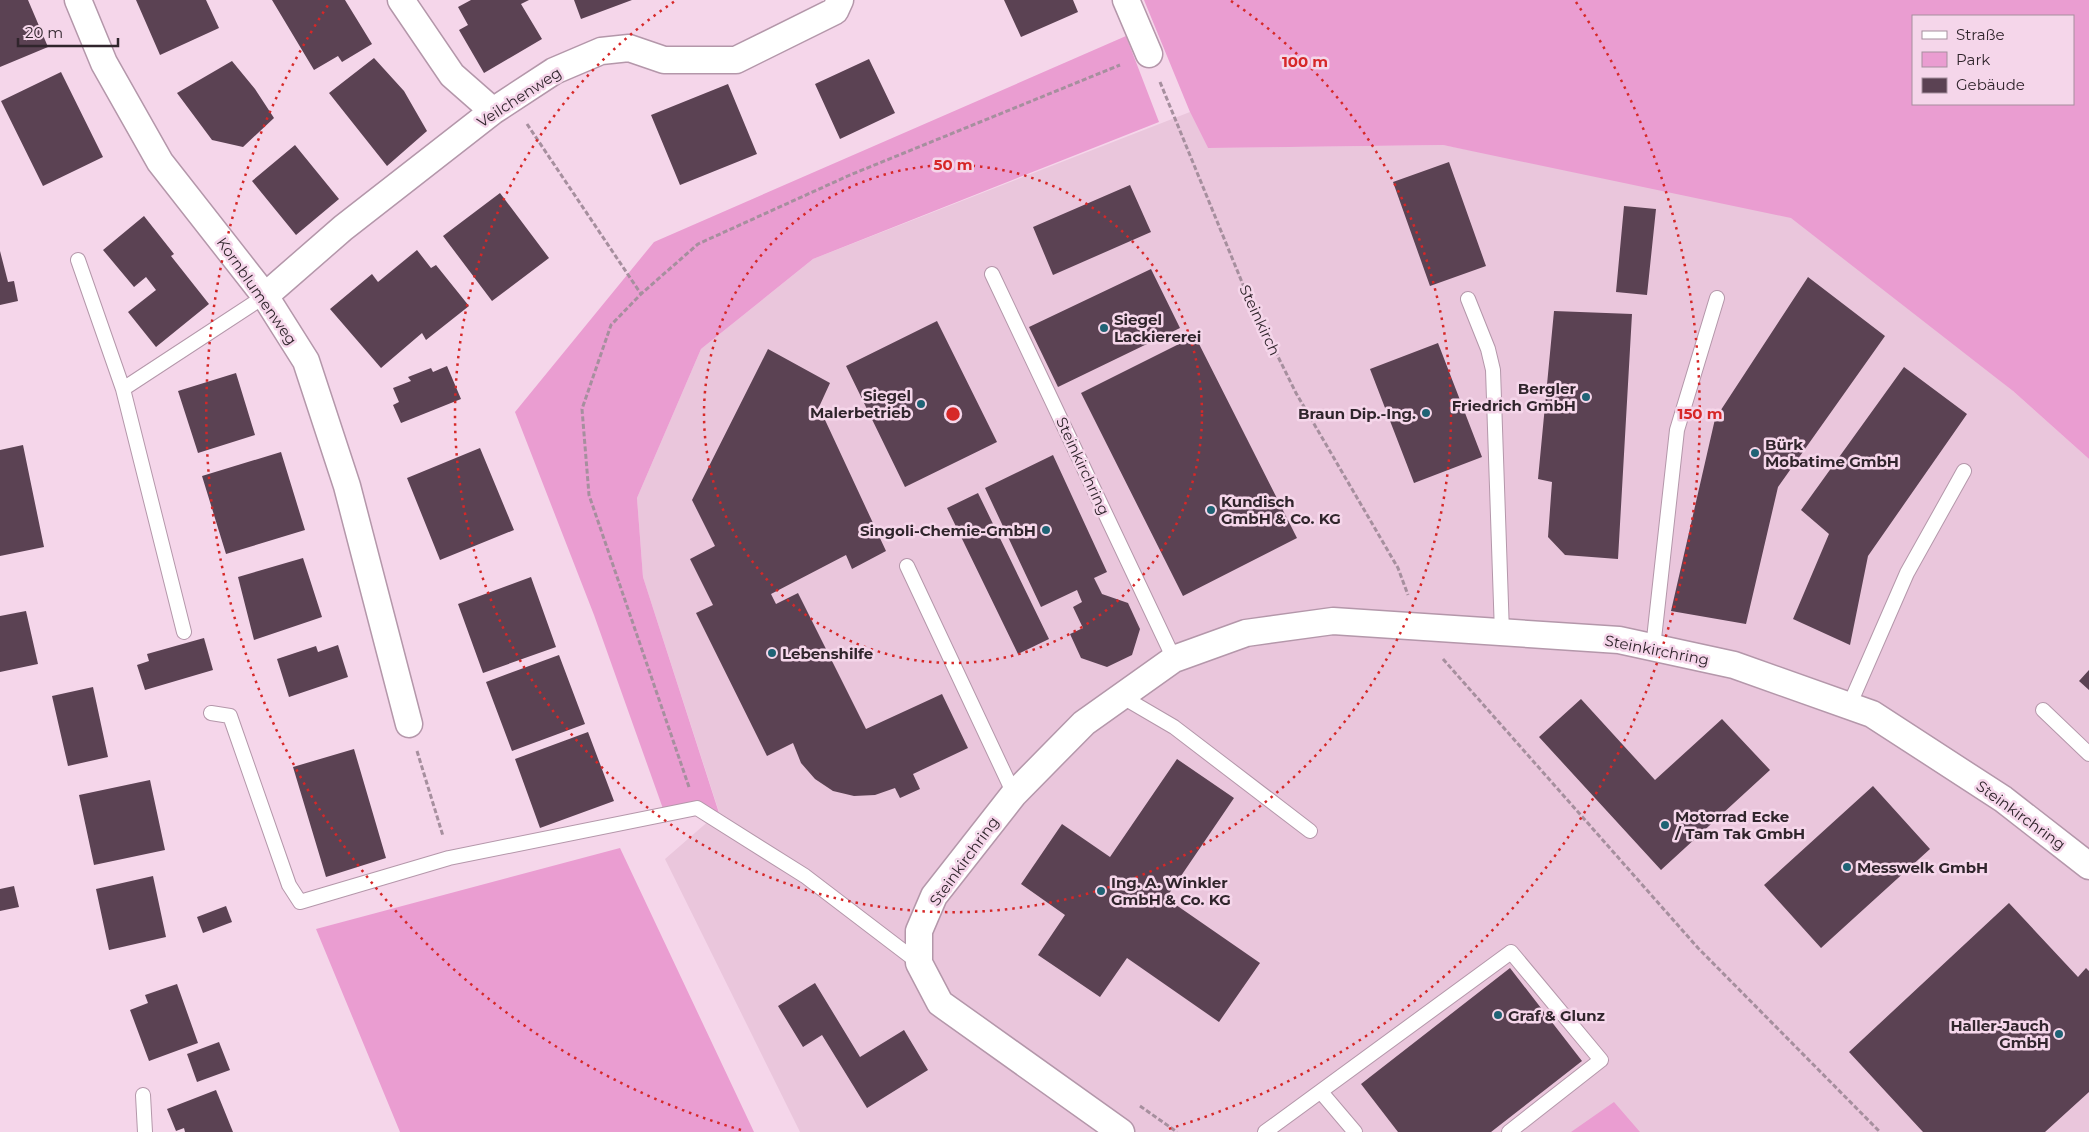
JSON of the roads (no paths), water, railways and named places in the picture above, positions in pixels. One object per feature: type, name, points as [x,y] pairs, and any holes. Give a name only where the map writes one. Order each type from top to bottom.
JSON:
[{"type":"street","name":"Kornblumenweg","points":[[78,0],[104,63],[160,162],[265,296],[306,361],[347,486],[410,724]]},
{"type":"street","points":[[402,0],[452,75],[502,105]]},
{"type":"street","name":"Veilchenweg","points":[[265,296],[343,228],[502,105],[554,71],[601,51],[629,48],[664,60],[736,60],[835,11],[840,0]]},
{"type":"street","points":[[1126,0],[1149,54]]},
{"type":"street","name":"Steinkirchring","points":[[1121,1132],[940,1003],[919,962],[919,931],[934,896],[1014,794],[1084,723],[1174,659],[1246,633],[1333,621],[1619,640],[1734,665],[1872,714],[2003,799],[2089,866]]},
{"type":"lane","points":[[78,260],[123,389],[184,632]]},
{"type":"lane","name":"Steinkirchring","points":[[992,274],[1174,659]]},
{"type":"lane","points":[[123,389],[265,296]]},
{"type":"lane","points":[[1653,648],[1676,430],[1718,298]]},
{"type":"lane","points":[[1468,299],[1488,350],[1493,370],[1502,633]]},
{"type":"lane","points":[[1850,706],[1907,573],[1964,471]]},
{"type":"lane","points":[[907,566],[1014,794]]},
{"type":"lane","points":[[1121,696],[1174,727],[1310,831]]},
{"type":"lane","points":[[2043,710],[2089,754]]},
{"type":"lane","points":[[212,713],[230,716],[289,885],[300,902],[449,858],[697,808],[805,876],[919,962]]},
{"type":"lane","points":[[1265,1132],[1511,952],[1601,1060],[1509,1132]]},
{"type":"lane","points":[[1321,1092],[1355,1132]]},
{"type":"lane","points":[[143,1095],[145,1132]]},
{"type":"place","name":"Siegel Lackiererei","points":[[1104,328]]},
{"type":"place","name":"Bergler Friedrich GmbH","points":[[1586,397]]},
{"type":"place","name":"Siegel Malerbetrieb","points":[[921,404]]},
{"type":"place","name":"Braun Dip.-Ing.","points":[[1426,413]]},
{"type":"place","name":"Bürk Mobatime GmbH","points":[[1755,453]]},
{"type":"place","name":"Kundisch GmbH & Co. KG","points":[[1211,510]]},
{"type":"place","name":"Singoli-Chemie-GmbH","points":[[1046,530]]},
{"type":"place","name":"Lebenshilfe","points":[[772,653]]},
{"type":"place","name":"Motorrad Ecke / Tam Tak GmbH","points":[[1665,825]]},
{"type":"place","name":"Messwelk GmbH","points":[[1847,867]]},
{"type":"place","name":"Ing. A. Winkler GmbH & Co. KG","points":[[1101,891]]},
{"type":"place","name":"Graf & Glunz","points":[[1498,1015]]},
{"type":"place","name":"Haller-Jauch GmbH","points":[[2059,1034]]}]
